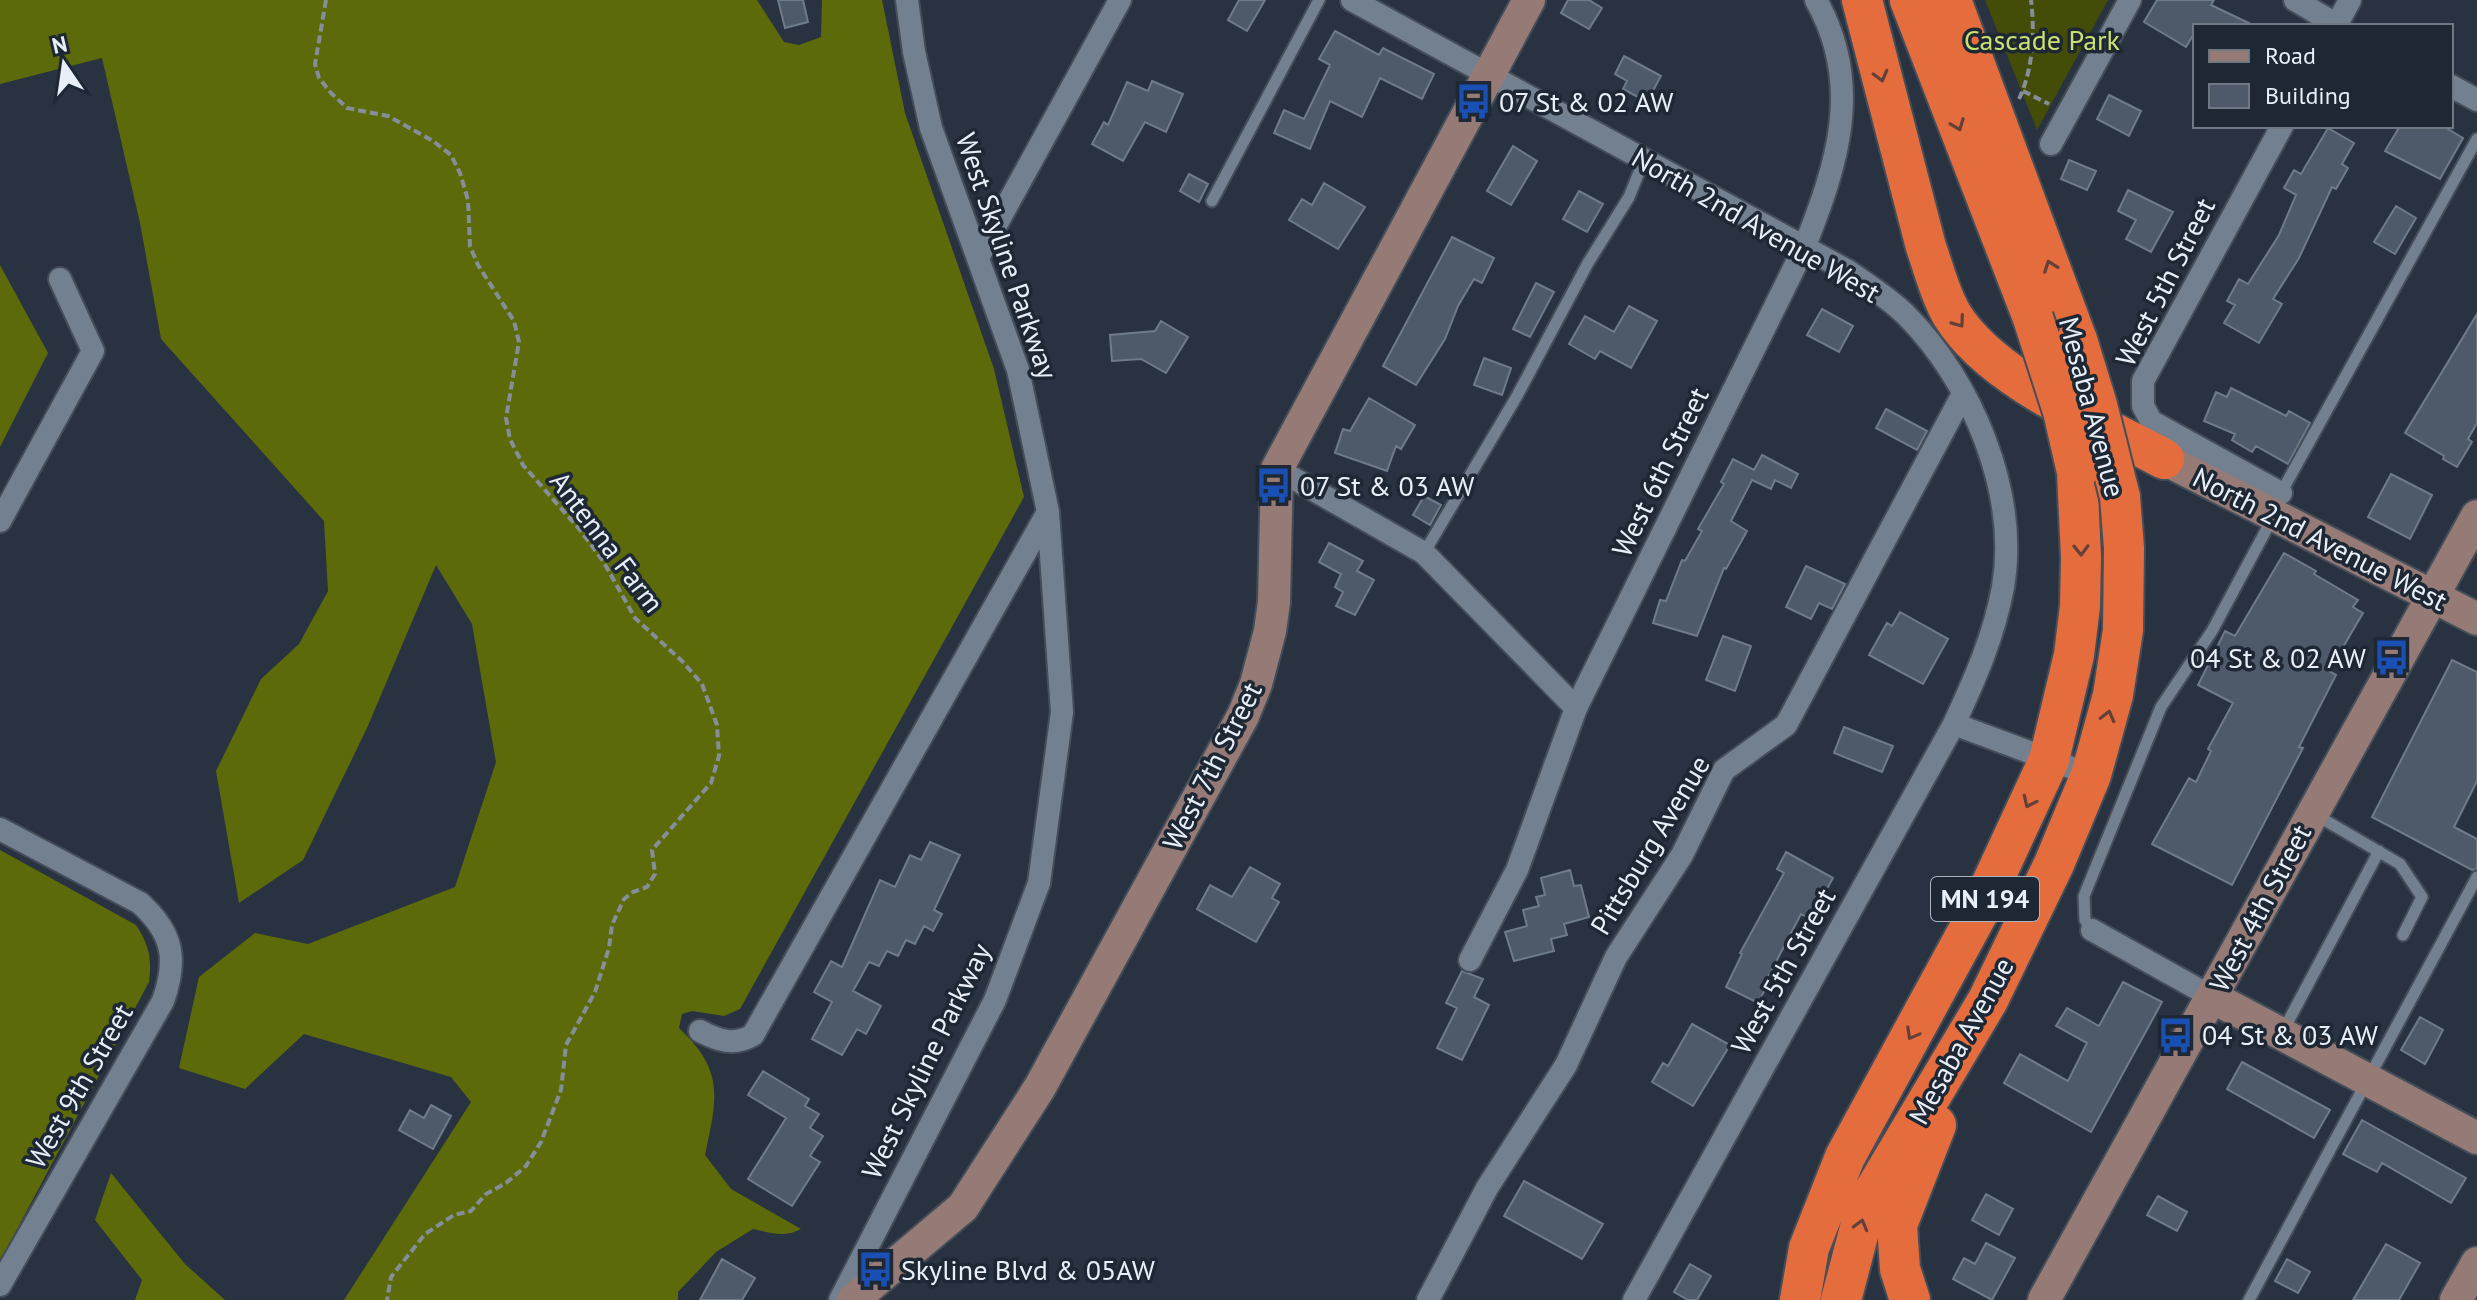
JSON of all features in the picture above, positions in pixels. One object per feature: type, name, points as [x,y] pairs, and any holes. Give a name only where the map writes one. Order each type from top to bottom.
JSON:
[{"type":"highway","points":[[1862,0],[1926,247],[1952,316],[1975,343],[2002,367],[2033,388],[2164,459]]},
{"type":"highway","name":"Mesaba Avenue","points":[[1800,1300],[1809,1248],[1845,1157],[1980,909],[2049,760],[2072,668],[2080,606],[2077,472],[2063,411],[2033,318],[1910,0]]},
{"type":"highway","name":"Mesaba Avenue","points":[[1841,1300],[1866,1205],[1988,1000],[2054,864],[2091,775],[2113,695],[2123,630],[2124,548],[2120,497],[2097,405],[2077,340],[1951,0]]},
{"type":"highway","points":[[1910,1300],[1900,1269],[1897,1225],[1988,1000]]},
{"type":"highway","points":[[1826,1202],[1819,1245],[1830,1300]]},
{"type":"street","name":"West Skyline Parkway","points":[[840,1300],[995,1000],[1039,883],[1062,712],[1048,512],[1018,370],[931,128],[914,52],[907,0]]},
{"type":"street","points":[[979,256],[1120,0]]},
{"type":"street","name":"North 2nd Avenue West","points":[[1352,0],[1848,271],[1880,292],[1907,316],[1963,394],[1979,426],[1999,484],[2005,547],[2004,584],[1979,670]]},
{"type":"street","name":"West 7th Street","points":[[853,1300],[963,1207],[1040,1087],[1243,716],[1256,684],[1274,602],[1277,469],[1529,0]]},
{"type":"street","name":"West 6th Street","points":[[1470,960],[1517,870],[1576,708],[1804,248],[1827,191],[1838,152],[1843,105],[1836,52],[1827,18],[1816,0]]},
{"type":"street","points":[[2051,144],[2130,0]]},
{"type":"street","points":[[2295,0],[2334,24]]},
{"type":"street","points":[[2338,24],[2350,0]]},
{"type":"street","points":[[2453,87],[2477,100]]},
{"type":"street","name":"West 5th Street","points":[[2278,504],[2151,421],[2143,406],[2143,381],[2281,128]]},
{"type":"street","points":[[0,521],[93,351],[60,279]]},
{"type":"street","name":"Pittsburg Avenue","points":[[1428,1300],[1487,1188],[1566,1065],[1616,957],[1682,855],[1724,770],[1786,725],[1963,394]]},
{"type":"street","name":"North 2nd Avenue West","points":[[2164,459],[2278,504],[2477,619]]},
{"type":"street","points":[[1277,469],[1424,553],[1576,708]]},
{"type":"street","points":[[700,1031],[728,1042],[753,1035],[1048,512]]},
{"type":"street","name":"West 4th Street","points":[[2044,1300],[2477,516]]},
{"type":"street","name":"West 5th Street","points":[[1634,1300],[1954,724],[1979,670]]},
{"type":"street","points":[[1954,724],[2091,775]]},
{"type":"street","name":"West 9th Street","points":[[0,829],[140,903],[155,916],[171,950],[172,968],[163,1001],[0,1285]]},
{"type":"street","points":[[2092,930],[2477,1138]]},
{"type":"street","points":[[2456,1300],[2477,1263]]},
{"type":"lane","points":[[1212,201],[1319,0]]},
{"type":"lane","points":[[2092,930],[2085,920],[2084,896],[2161,707],[2212,631],[2477,139]]},
{"type":"lane","points":[[1424,553],[1517,396],[1588,263],[1629,197],[1644,160]]},
{"type":"lane","points":[[2312,812],[2400,864],[2422,897],[2403,935]]},
{"type":"lane","points":[[2281,1034],[2379,851]]},
{"type":"lane","points":[[2249,1300],[2477,877]]},
{"type":"path","name":"Antenna Farm","points":[[326,0],[315,64],[319,78],[347,108],[388,116],[433,141],[451,155],[468,200],[470,246],[478,265],[514,321],[519,342],[506,418],[510,439],[523,465],[603,561],[635,618],[702,684],[717,725],[719,756],[711,783],[652,850],[655,874],[647,887],[624,899],[612,925],[609,948],[595,992],[566,1045],[561,1090],[541,1142],[526,1166],[506,1183],[486,1194],[471,1211],[454,1215],[425,1234],[391,1277],[387,1300]]},
{"type":"path","points":[[2018,110],[2019,99],[2028,79],[2034,23],[2031,0]]},
{"type":"path","points":[[2023,91],[2068,114]]},
{"type":"green space","points":[[0,0],[757,0],[784,42],[799,45],[821,37],[822,0],[882,0],[905,113],[994,369],[1024,497],[740,1009],[724,1016],[692,1011],[682,1014],[679,1028],[704,1058],[714,1086],[705,1155],[731,1189],[801,1229],[783,1234],[753,1229],[716,1252],[678,1292],[678,1300],[344,1300],[471,1102],[451,1077],[304,1034],[245,1089],[179,1068],[199,977],[255,933],[308,944],[455,887],[496,762],[472,624],[436,565],[367,728],[303,860],[239,903],[216,771],[261,679],[299,644],[328,591],[324,521],[161,339],[140,223],[102,58],[0,84]]},
{"type":"green space","name":"Cascade Park","points":[[1985,0],[2108,0],[2037,130]]},
{"type":"green space","points":[[0,265],[48,353],[0,447]]},
{"type":"green space","points":[[0,850],[136,925],[147,945],[150,966],[149,982],[0,1261]]},
{"type":"green space","points":[[111,1173],[185,1264],[225,1300],[135,1300],[142,1280],[95,1220]]},
{"type":"building","points":[[778,0],[803,0],[808,22],[785,28]]},
{"type":"building","points":[[1239,0],[1265,0],[1247,31],[1228,20]]},
{"type":"building","points":[[1568,0],[1589,0],[1602,8],[1589,29],[1561,13]]},
{"type":"building","points":[[2157,0],[2214,0],[2211,5],[2251,24],[2193,24],[2193,35],[2186,47],[2144,22]]},
{"type":"building","points":[[1335,31],[1379,55],[1383,48],[1434,74],[1422,99],[1380,78],[1362,117],[1330,101],[1310,149],[1274,133],[1284,110],[1304,119],[1330,65],[1319,59]]},
{"type":"building","points":[[1624,56],[1661,76],[1647,102],[1623,89],[1627,81],[1615,74]]},
{"type":"building","points":[[1152,81],[1183,94],[1166,132],[1145,122],[1123,161],[1092,144],[1104,122],[1108,125],[1127,82],[1148,91]]},
{"type":"building","points":[[2109,95],[2141,111],[2129,136],[2097,119]]},
{"type":"building","points":[[2328,128],[2354,143],[2342,164],[2348,168],[2336,189],[2332,187],[2299,258],[2273,299],[2282,304],[2259,343],[2224,323],[2235,305],[2227,301],[2239,279],[2248,284],[2279,235],[2296,195],[2284,188],[2294,170],[2301,174]]},
{"type":"building","points":[[2399,128],[2446,128],[2463,138],[2440,179],[2385,151]]},
{"type":"building","points":[[1513,146],[1537,161],[1511,205],[1487,191]]},
{"type":"building","points":[[2069,160],[2096,171],[2087,190],[2061,179]]},
{"type":"building","points":[[1189,174],[1208,184],[1199,202],[1180,191]]},
{"type":"building","points":[[1324,183],[1365,207],[1338,249],[1289,220],[1302,199],[1312,205]]},
{"type":"building","points":[[2128,190],[2173,212],[2151,252],[2126,239],[2136,220],[2118,211]]},
{"type":"building","points":[[1579,191],[1603,204],[1587,232],[1563,219]]},
{"type":"building","points":[[2396,206],[2416,218],[2395,254],[2374,242]]},
{"type":"building","points":[[1452,237],[1494,258],[1482,283],[1474,279],[1458,306],[1445,339],[1416,385],[1383,366]]},
{"type":"building","points":[[1536,283],[1554,292],[1530,337],[1513,329]]},
{"type":"building","points":[[1629,306],[1657,321],[1631,368],[1600,351],[1595,359],[1569,344],[1585,316],[1614,332]]},
{"type":"building","points":[[1822,309],[1853,326],[1839,352],[1807,335]]},
{"type":"building","points":[[2477,314],[2477,423],[2468,439],[2472,442],[2457,467],[2405,433]]},
{"type":"building","points":[[1161,321],[1188,337],[1166,373],[1141,359],[1112,361],[1110,335],[1155,331]]},
{"type":"building","points":[[1484,358],[1511,368],[1502,395],[1474,385]]},
{"type":"building","points":[[2231,388],[2286,416],[2289,411],[2310,423],[2288,464],[2256,446],[2252,452],[2232,440],[2235,434],[2204,421],[2216,392],[2227,397]]},
{"type":"building","points":[[1369,398],[1415,425],[1401,449],[1396,446],[1387,471],[1335,453],[1343,429],[1350,431]]},
{"type":"building","points":[[1886,409],[1927,431],[1917,450],[1876,428]]},
{"type":"building","points":[[1762,455],[1798,474],[1791,488],[1775,480],[1771,489],[1752,480],[1731,521],[1747,531],[1724,568],[1697,636],[1653,623],[1660,600],[1666,601],[1682,560],[1685,561],[1702,531],[1698,529],[1724,484],[1721,482],[1733,459],[1754,470]]},
{"type":"building","points":[[2391,474],[2432,495],[2410,539],[2368,517]]},
{"type":"building","points":[[1424,496],[1441,505],[1430,525],[1413,515]]},
{"type":"building","points":[[1329,543],[1363,561],[1357,571],[1374,580],[1355,615],[1336,606],[1343,592],[1335,587],[1341,574],[1319,562]]},
{"type":"building","points":[[2284,553],[2358,600],[2353,607],[2363,613],[2329,671],[2336,675],[2299,747],[2303,748],[2232,885],[2152,844],[2189,778],[2196,782],[2211,751],[2208,749],[2233,703],[2198,685],[2225,631],[2235,636]]},
{"type":"building","points":[[1806,566],[1845,584],[1832,609],[1819,603],[1811,619],[1786,607]]},
{"type":"building","points":[[1900,612],[1948,639],[1923,684],[1869,655],[1887,623],[1892,626]]},
{"type":"building","points":[[1723,636],[1751,646],[1735,691],[1706,680]]},
{"type":"building","points":[[2452,660],[2477,672],[2477,781],[2454,827],[2477,839],[2477,869],[2472,870],[2372,817]]},
{"type":"building","points":[[1844,727],[1893,746],[1882,772],[1834,753]]},
{"type":"building","points":[[930,842],[960,855],[934,910],[942,914],[933,931],[924,926],[915,944],[906,940],[898,956],[887,951],[879,966],[869,962],[853,991],[881,1006],[866,1034],[857,1029],[842,1055],[812,1039],[832,1002],[814,992],[831,961],[842,967],[880,880],[895,887],[910,855],[921,860]]},
{"type":"building","points":[[1786,852],[1833,878],[1810,919],[1801,914],[1758,1003],[1726,987],[1740,953],[1784,873],[1777,869]]},
{"type":"building","points":[[1250,867],[1280,884],[1272,898],[1279,902],[1256,942],[1197,909],[1210,885],[1232,897]]},
{"type":"building","points":[[1570,870],[1574,886],[1581,885],[1589,917],[1564,924],[1567,935],[1551,939],[1554,951],[1514,961],[1505,932],[1527,926],[1523,910],[1539,906],[1536,897],[1545,895],[1541,878]]},
{"type":"building","points":[[1462,971],[1483,979],[1474,997],[1489,1005],[1462,1060],[1437,1048],[1457,1008],[1446,1003]]},
{"type":"building","points":[[2123,982],[2162,1002],[2091,1132],[2004,1083],[2020,1054],[2068,1081],[2087,1043],[2056,1026],[2067,1008],[2099,1026]]},
{"type":"building","points":[[2420,1017],[2443,1030],[2425,1064],[2401,1050]]},
{"type":"building","points":[[1692,1024],[1730,1045],[1693,1106],[1652,1082],[1663,1063],[1668,1066]]},
{"type":"building","points":[[2242,1062],[2330,1110],[2314,1138],[2227,1089]]},
{"type":"building","points":[[763,1071],[809,1099],[805,1106],[819,1114],[810,1128],[823,1136],[810,1156],[820,1162],[792,1206],[748,1179],[786,1118],[748,1095]]},
{"type":"building","points":[[431,1105],[451,1116],[433,1149],[399,1130],[410,1110],[424,1118]]},
{"type":"building","points":[[2362,1120],[2466,1178],[2451,1203],[2382,1163],[2377,1172],[2343,1154]]},
{"type":"building","points":[[1524,1181],[1603,1224],[1582,1259],[1504,1216]]},
{"type":"building","points":[[1986,1194],[2013,1209],[1999,1235],[1972,1220]]},
{"type":"building","points":[[2158,1196],[2187,1212],[2177,1231],[2147,1215]]},
{"type":"building","points":[[1986,1243],[2015,1258],[1992,1300],[1953,1279],[1964,1258],[1975,1264]]},
{"type":"building","points":[[2386,1244],[2420,1263],[2399,1300],[2353,1300]]},
{"type":"building","points":[[722,1259],[755,1278],[742,1300],[700,1300]]},
{"type":"building","points":[[2287,1259],[2310,1272],[2298,1293],[2275,1281]]},
{"type":"building","points":[[1690,1264],[1711,1276],[1697,1300],[1688,1300],[1674,1292]]},
{"type":"place","name":"07 St & 02 AW","points":[[1473,102]]},
{"type":"place","name":"07 St & 03 AW","points":[[1274,486]]},
{"type":"place","name":"04 St & 02 AW","points":[[2392,658]]},
{"type":"place","name":"04 St & 03 AW","points":[[2176,1035]]},
{"type":"place","name":"Skyline Blvd & 05AW","points":[[875,1270]]}]
